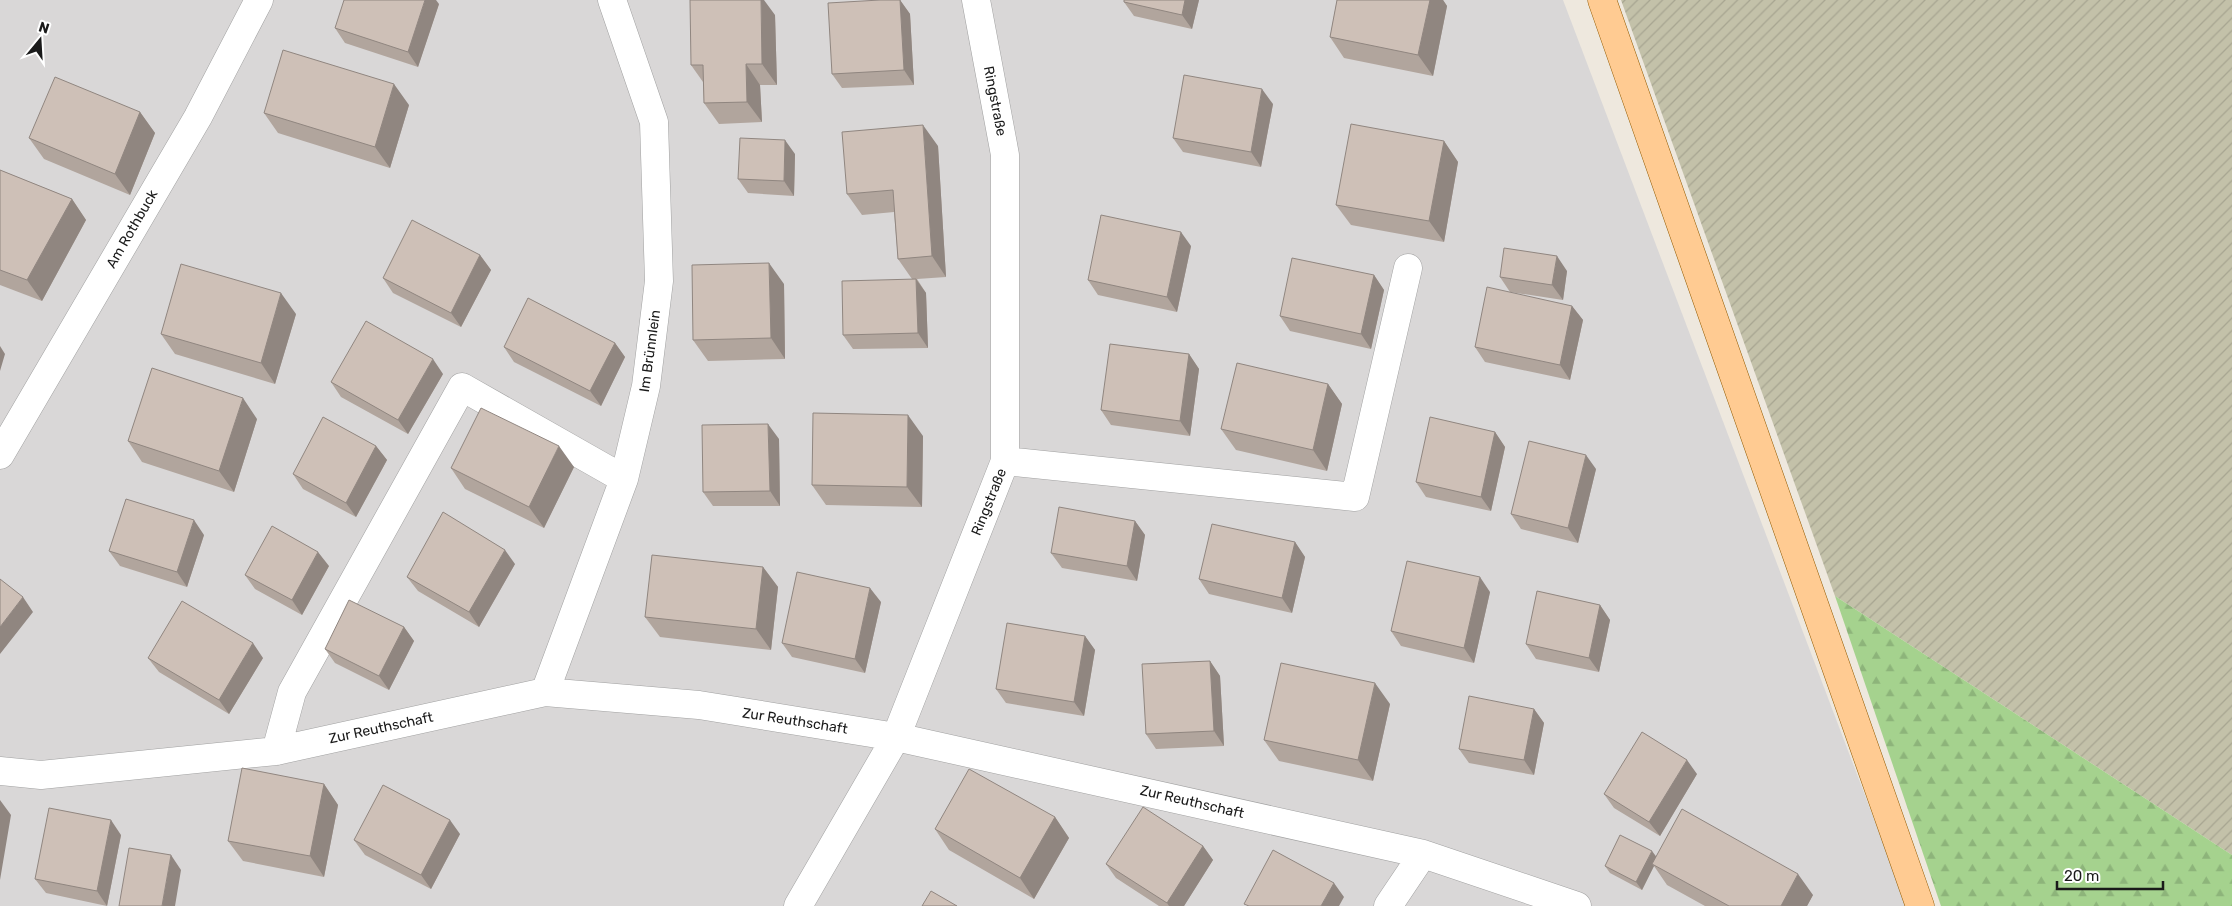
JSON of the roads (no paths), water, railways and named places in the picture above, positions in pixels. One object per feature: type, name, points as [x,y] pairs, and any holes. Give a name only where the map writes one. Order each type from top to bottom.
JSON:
[{"type":"main road","points":[[1602,0],[1920,906]]},
{"type":"street","name":"Am Rothbuck","points":[[0,456],[198,116],[260,0]]},
{"type":"street","name":"Im Brünnlein","points":[[545,692],[624,479],[646,386],[659,271],[654,122],[612,0]]},
{"type":"street","name":"Ringstraße","points":[[798,906],[896,737],[1005,461],[1006,155],[976,0]]},
{"type":"street","points":[[1005,461],[1355,497],[1408,268]]},
{"type":"street","points":[[276,751],[292,692],[462,387],[624,479]]},
{"type":"street","name":"Zur Reuthschaft","points":[[0,771],[41,776],[276,751],[545,692],[699,705],[896,737],[1423,854],[1577,906]]},
{"type":"street","points":[[1388,906],[1423,854]]}]
